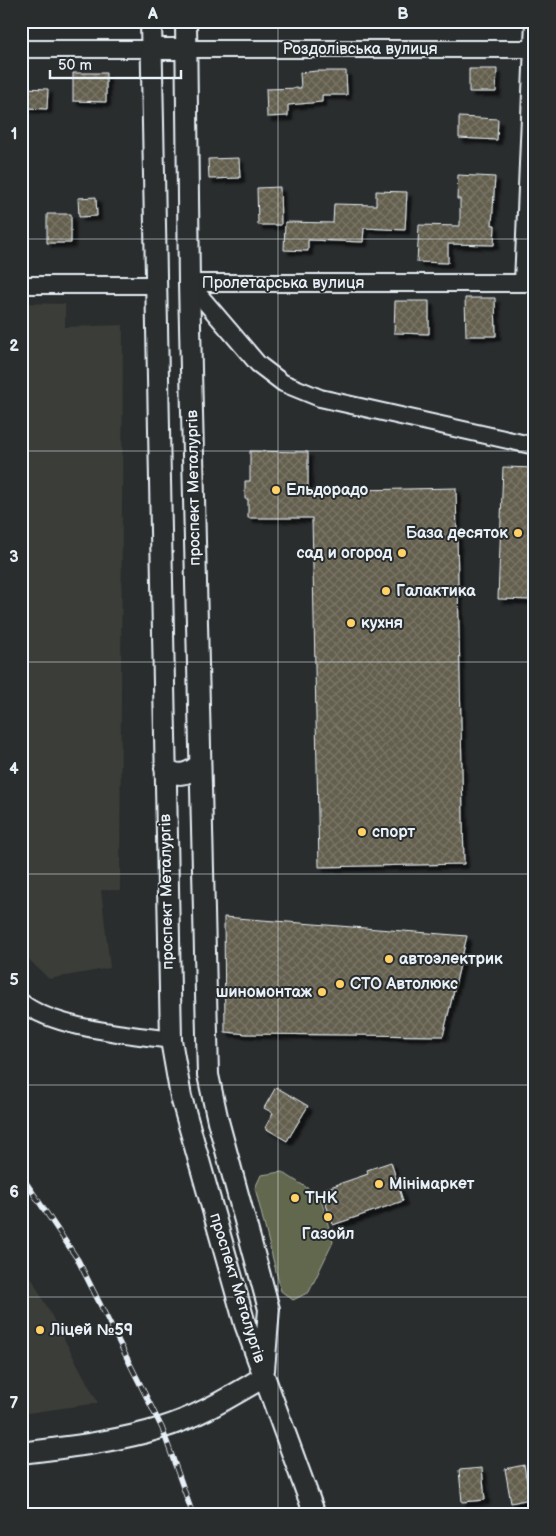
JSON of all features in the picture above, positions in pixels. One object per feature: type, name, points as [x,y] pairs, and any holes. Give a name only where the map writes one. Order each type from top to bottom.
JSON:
[{"type":"street","name":"проспект Металургів","points":[[151,21],[171,1040],[181,1097],[245,1324],[264,1377]]},
{"type":"street","name":"проспект Металургів","points":[[186,21],[189,283],[199,765],[208,1075],[218,1121],[269,1310],[264,1377]]},
{"type":"street","points":[[529,283],[534,21]]},
{"type":"street","points":[[21,49],[186,49]]},
{"type":"street","name":"Роздолівська вулиця","points":[[186,49],[534,49]]},
{"type":"street","points":[[21,285],[156,285],[189,283]]},
{"type":"street","name":"Пролетарська вулиця","points":[[189,283],[529,283]]},
{"type":"street","name":"Пролетарська вулиця","points":[[189,283],[258,364],[283,384],[320,398],[535,446]]},
{"type":"street","points":[[165,768],[172,773],[182,774],[191,772],[199,765]]},
{"type":"street","points":[[21,1002],[30,1009],[76,1026],[171,1040]]},
{"type":"street","points":[[21,1453],[105,1442],[162,1428],[213,1406],[264,1377],[315,1515]]},
{"type":"shaded area","points":[[21,303],[65,304],[65,327],[123,325],[120,890],[101,890],[110,968],[49,979],[21,952]]},
{"type":"shaded area","name":"Ліцей №59","points":[[21,1258],[98,1403],[21,1414]]},
{"type":"green space","points":[[282,1172],[320,1196],[333,1242],[309,1292],[293,1300],[281,1291],[255,1188],[261,1175]]},
{"type":"building","points":[[469,69],[497,69],[496,92],[469,92]]},
{"type":"building","points":[[346,71],[347,95],[322,95],[322,102],[288,105],[288,116],[267,117],[266,89],[301,88],[300,73]]},
{"type":"building","points":[[73,73],[106,73],[106,102],[73,101]]},
{"type":"building","points":[[25,88],[48,89],[47,109],[25,108]]},
{"type":"building","points":[[459,117],[498,119],[497,140],[459,138]]},
{"type":"building","points":[[239,158],[240,178],[209,179],[208,159]]},
{"type":"building","points":[[458,175],[495,177],[492,225],[495,225],[494,245],[448,244],[448,263],[417,262],[419,225],[460,226],[460,199],[457,199]]},
{"type":"building","points":[[280,187],[281,225],[258,225],[257,188]]},
{"type":"building","points":[[376,191],[407,192],[405,230],[364,228],[363,242],[308,240],[308,251],[284,250],[285,222],[333,223],[334,204],[376,205]]},
{"type":"building","points":[[96,197],[97,216],[79,217],[78,198]]},
{"type":"building","points":[[47,214],[71,214],[71,243],[47,243]]},
{"type":"building","points":[[465,298],[495,298],[496,336],[466,336]]},
{"type":"building","points":[[395,301],[429,301],[429,334],[394,333]]},
{"type":"building","name":"Галактика","points":[[250,451],[308,452],[308,491],[456,488],[464,864],[319,867],[312,518],[248,518],[248,499],[245,499],[245,481],[250,481]]},
{"type":"building","name":"База десяток","points":[[503,467],[535,468],[535,600],[498,599]]},
{"type":"building","name":"СТО Автолюкс","points":[[224,917],[467,936],[443,1036],[247,1034],[225,1032]]},
{"type":"building","points":[[276,1087],[308,1106],[287,1141],[265,1128],[273,1113],[264,1108]]},
{"type":"building","points":[[391,1162],[403,1201],[333,1225],[321,1190],[368,1174],[367,1170]]},
{"type":"building","points":[[524,1465],[530,1499],[511,1503],[505,1469]]},
{"type":"building","points":[[482,1468],[485,1500],[462,1502],[459,1470]]},
{"type":"railway","points":[[21,1175],[78,1260],[162,1428],[193,1515]]},
{"type":"place","name":"Ельдорадо","points":[[276,490]]},
{"type":"place","name":"База десяток","points":[[518,533]]},
{"type":"place","name":"сад и огород","points":[[402,553]]},
{"type":"place","name":"Галактика","points":[[386,591]]},
{"type":"place","name":"кухня","points":[[351,623]]},
{"type":"place","name":"спорт","points":[[362,832]]},
{"type":"place","name":"автоэлектрик","points":[[389,959]]},
{"type":"place","name":"СТО Автолюкс","points":[[340,984]]},
{"type":"place","name":"шиномонтаж","points":[[322,992]]},
{"type":"place","name":"Мінімаркет","points":[[379,1184]]},
{"type":"place","name":"ТНК","points":[[295,1198]]},
{"type":"place","name":"Газойл","points":[[328,1217]]},
{"type":"place","name":"Ліцей №59","points":[[40,1330]]}]
